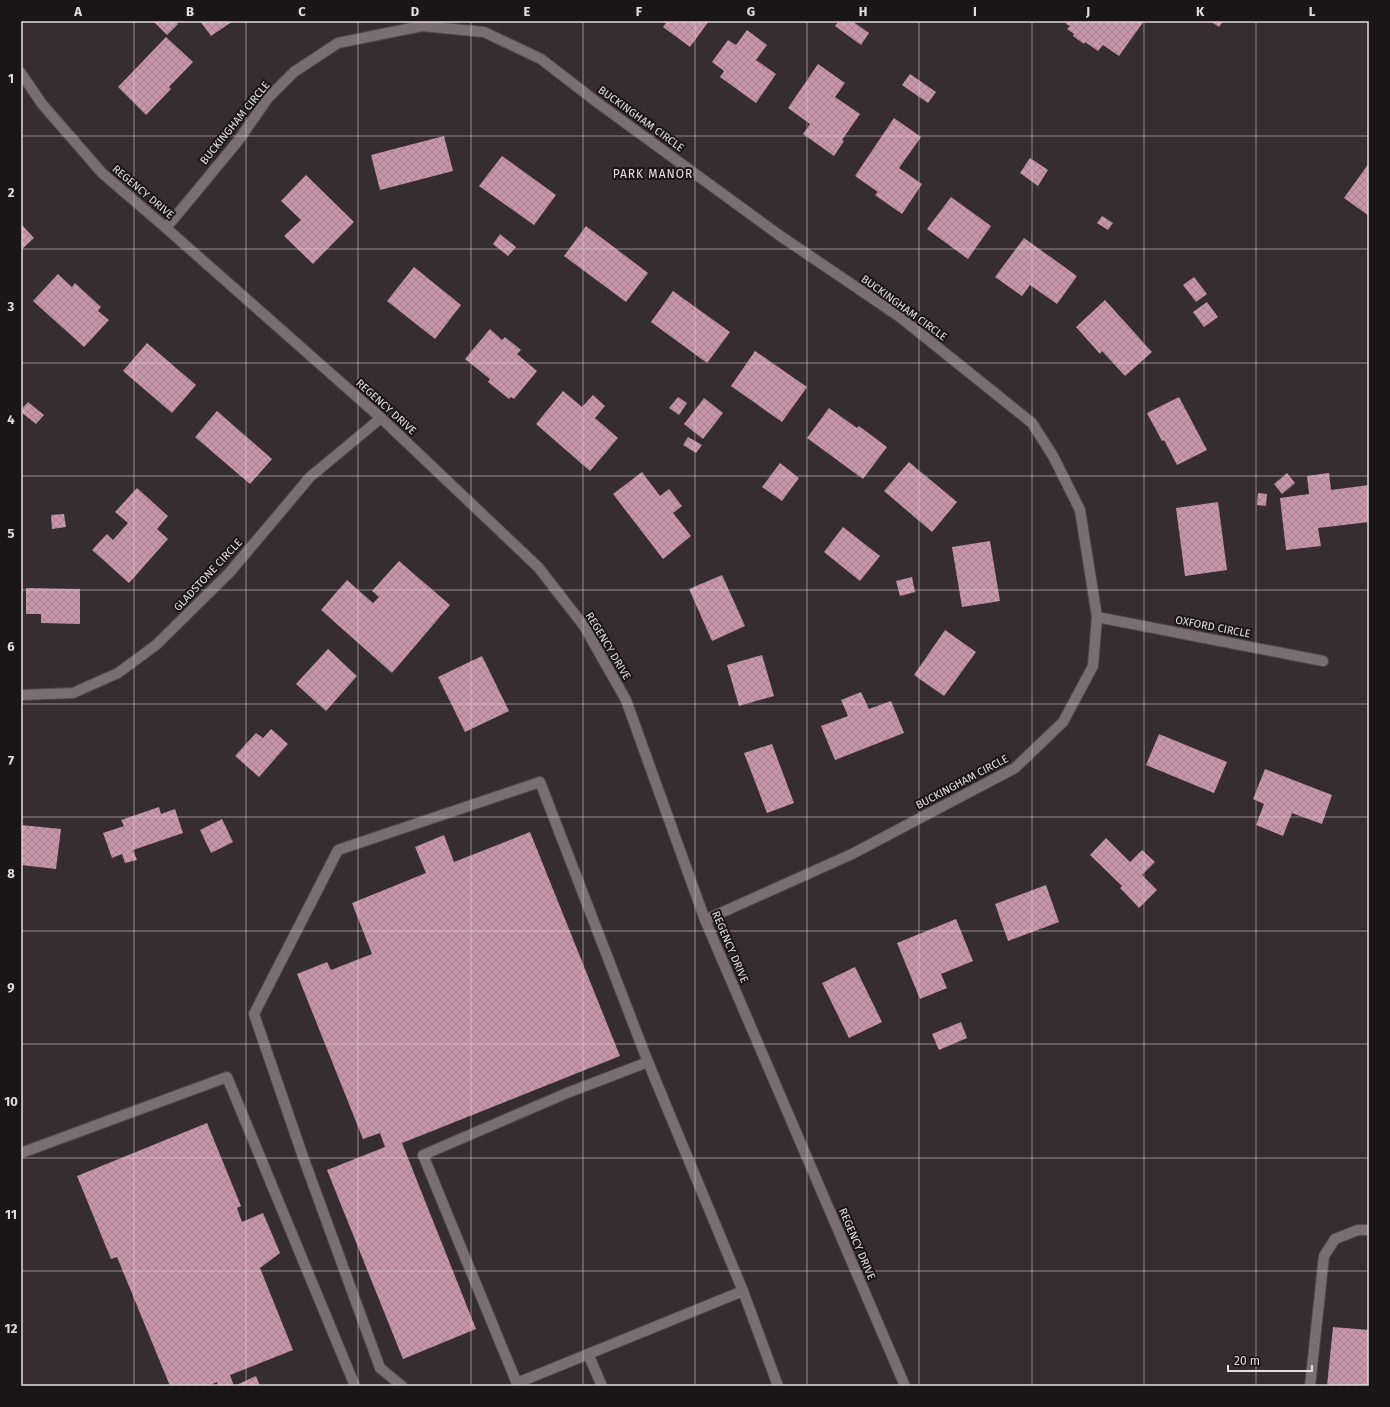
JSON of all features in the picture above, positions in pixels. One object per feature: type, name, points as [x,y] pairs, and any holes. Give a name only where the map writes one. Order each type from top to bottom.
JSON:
[{"type":"street","name":"BUCKINGHAM CIRCLE","points":[[166,228],[238,141],[268,98],[294,72],[338,44],[422,26],[484,32],[541,59],[598,103],[779,235],[900,317],[1032,423],[1053,456],[1080,510],[1098,617],[1093,666],[1063,722],[1015,768],[852,854],[705,920]]},
{"type":"street","name":"REGENCY DRIVE","points":[[21,73],[42,104],[102,173],[381,418],[538,567],[584,626],[626,700],[705,920],[905,1386]]},
{"type":"street","name":"GLADSTONE CIRCLE","points":[[21,695],[73,693],[118,673],[156,645],[230,572],[310,477],[381,418]]},
{"type":"street","name":"OXFORD CIRCLE","points":[[1098,617],[1323,661]]},
{"type":"street","points":[[402,1386],[380,1368],[302,1154],[254,1014],[338,850],[540,782],[648,1062],[743,1291],[778,1386]]},
{"type":"street","points":[[648,1062],[567,1093],[423,1155],[518,1384],[743,1291]]},
{"type":"street","points":[[21,1153],[227,1077],[354,1386]]},
{"type":"street","points":[[1310,1386],[1324,1256],[1335,1239],[1358,1230],[1369,1230]]},
{"type":"street","points":[[588,1354],[602,1386]]},
{"type":"building","points":[[153,21],[176,21],[178,24],[167,35]]},
{"type":"building","points":[[200,21],[233,21],[211,36]]},
{"type":"building","points":[[662,21],[709,21],[690,47],[663,27],[666,23]]},
{"type":"building","points":[[839,21],[852,21],[869,33],[861,45],[835,26]]},
{"type":"building","points":[[1068,21],[1144,21],[1119,56],[1103,45],[1098,51],[1085,42],[1084,44],[1073,36],[1074,34],[1067,29],[1070,26],[1066,24]]},
{"type":"building","points":[[1210,21],[1223,21],[1219,27]]},
{"type":"building","points":[[747,30],[767,45],[756,60],[776,74],[756,103],[720,77],[724,71],[712,62],[728,40],[736,45]]},
{"type":"building","points":[[166,37],[193,62],[169,87],[171,89],[146,115],[118,87]]},
{"type":"building","points":[[818,64],[845,83],[835,97],[860,114],[842,140],[844,141],[834,156],[803,134],[810,124],[788,108]]},
{"type":"building","points":[[910,74],[936,92],[928,103],[902,85]]},
{"type":"building","points":[[894,118],[921,137],[899,168],[922,184],[902,214],[875,195],[878,192],[855,176]]},
{"type":"building","points":[[444,136],[453,171],[380,190],[371,155]]},
{"type":"building","points":[[502,156],[556,195],[534,225],[479,186]]},
{"type":"building","points":[[1030,158],[1048,170],[1038,186],[1020,173]]},
{"type":"building","points":[[1369,163],[1369,216],[1344,198]]},
{"type":"building","points":[[306,175],[354,222],[313,264],[284,236],[301,220],[281,201]]},
{"type":"building","points":[[951,197],[991,226],[968,259],[927,229]]},
{"type":"building","points":[[1102,216],[1113,223],[1108,230],[1097,223]]},
{"type":"building","points":[[21,224],[34,238],[21,250]]},
{"type":"building","points":[[586,226],[648,273],[626,302],[564,256]]},
{"type":"building","points":[[500,234],[516,247],[508,256],[493,244]]},
{"type":"building","points":[[1024,238],[1077,276],[1057,304],[1030,285],[1022,296],[995,277]]},
{"type":"building","points":[[414,267],[461,305],[435,339],[387,301]]},
{"type":"building","points":[[58,274],[72,287],[75,283],[101,307],[98,311],[109,320],[84,347],[33,301]]},
{"type":"building","points":[[1194,277],[1207,294],[1196,302],[1183,285]]},
{"type":"building","points":[[673,291],[730,332],[707,363],[651,322]]},
{"type":"building","points":[[1105,300],[1152,352],[1125,376],[1102,351],[1100,354],[1076,327]]},
{"type":"building","points":[[1207,302],[1218,317],[1204,327],[1193,312]]},
{"type":"building","points":[[490,329],[502,340],[505,337],[521,350],[517,354],[537,371],[514,399],[511,397],[509,399],[488,382],[490,379],[465,359]]},
{"type":"building","points":[[147,343],[196,385],[172,413],[123,371]]},
{"type":"building","points":[[755,351],[807,387],[782,422],[731,386]]},
{"type":"building","points":[[563,391],[582,407],[593,395],[605,406],[595,418],[618,438],[590,471],[536,424]]},
{"type":"building","points":[[678,397],[687,403],[679,415],[669,408]]},
{"type":"building","points":[[1179,397],[1207,450],[1177,465],[1164,440],[1162,441],[1147,413]]},
{"type":"building","points":[[704,398],[723,413],[703,439],[684,424]]},
{"type":"building","points":[[28,402],[44,415],[36,424],[21,412]]},
{"type":"building","points":[[829,408],[857,428],[859,426],[887,447],[863,479],[807,438]]},
{"type":"building","points":[[217,411],[272,459],[250,484],[195,437]]},
{"type":"building","points":[[688,437],[702,445],[696,453],[683,445]]},
{"type":"building","points":[[909,462],[957,502],[932,532],[884,491]]},
{"type":"building","points":[[780,463],[799,478],[782,501],[762,487]]},
{"type":"building","points":[[642,472],[660,496],[669,489],[682,506],[673,513],[691,536],[663,559],[613,494]]},
{"type":"building","points":[[1287,473],[1295,483],[1282,494],[1274,484]]},
{"type":"building","points":[[1329,473],[1331,490],[1369,485],[1369,522],[1318,528],[1321,546],[1286,550],[1280,498],[1309,494],[1307,476]]},
{"type":"building","points":[[137,488],[168,516],[157,529],[168,539],[129,583],[92,550],[107,534],[113,540],[128,523],[115,512]]},
{"type":"building","points":[[1258,493],[1267,494],[1266,506],[1257,505]]},
{"type":"building","points":[[1218,502],[1227,570],[1185,576],[1176,508]]},
{"type":"building","points":[[64,514],[66,527],[52,529],[51,515]]},
{"type":"building","points":[[843,527],[880,556],[860,581],[824,552]]},
{"type":"building","points":[[990,541],[1000,601],[962,607],[952,547]]},
{"type":"building","points":[[399,561],[450,605],[392,673],[321,610],[347,580],[373,603],[379,597],[372,591]]},
{"type":"building","points":[[722,575],[745,626],[712,641],[689,589]]},
{"type":"building","points":[[912,577],[915,592],[900,596],[896,581]]},
{"type":"building","points":[[26,588],[80,589],[80,624],[41,623],[41,614],[26,614]]},
{"type":"building","points":[[945,630],[976,652],[944,696],[914,675]]},
{"type":"building","points":[[328,649],[357,676],[326,711],[296,684]]},
{"type":"building","points":[[762,655],[774,696],[739,706],[727,665]]},
{"type":"building","points":[[482,656],[509,711],[465,732],[438,677]]},
{"type":"building","points":[[861,692],[869,709],[891,701],[904,733],[835,760],[821,726],[848,716],[841,700]]},
{"type":"building","points":[[271,729],[288,744],[259,777],[235,756],[256,733],[263,738]]},
{"type":"building","points":[[1159,734],[1227,762],[1214,793],[1146,765]]},
{"type":"building","points":[[772,744],[794,803],[767,813],[744,753]]},
{"type":"building","points":[[1265,769],[1332,795],[1322,824],[1292,813],[1283,836],[1256,825],[1264,804],[1253,799]]},
{"type":"building","points":[[159,807],[161,814],[175,809],[183,833],[133,850],[137,860],[125,863],[122,854],[112,858],[103,833],[124,826],[121,820]]},
{"type":"building","points":[[222,819],[233,842],[211,853],[200,830]]},
{"type":"building","points":[[21,825],[61,829],[56,869],[21,865]]},
{"type":"building","points":[[530,832],[620,1056],[402,1143],[476,1329],[403,1359],[327,1170],[385,1147],[380,1133],[363,1139],[297,974],[327,962],[331,970],[372,954],[352,903],[426,873],[415,847],[444,835],[454,862]]},
{"type":"building","points":[[1106,838],[1130,862],[1142,850],[1155,862],[1142,875],[1157,890],[1139,908],[1120,888],[1122,886],[1090,855]]},
{"type":"building","points":[[1046,885],[1059,922],[1008,941],[995,904]]},
{"type":"building","points":[[956,919],[973,961],[941,974],[947,988],[920,999],[897,943]]},
{"type":"building","points":[[855,967],[882,1022],[849,1038],[822,983]]},
{"type":"building","points":[[961,1022],[967,1038],[939,1050],[932,1034]]},
{"type":"building","points":[[207,1123],[241,1206],[237,1208],[242,1222],[263,1213],[280,1253],[260,1268],[293,1350],[230,1375],[234,1386],[218,1386],[217,1382],[208,1386],[170,1386],[117,1257],[111,1259],[77,1176]]},
{"type":"building","points":[[1333,1327],[1369,1330],[1369,1386],[1327,1386]]},
{"type":"building","points":[[256,1376],[260,1386],[234,1386]]},
{"type":"district","name":"PARK MANOR","points":[[653,174]]}]
